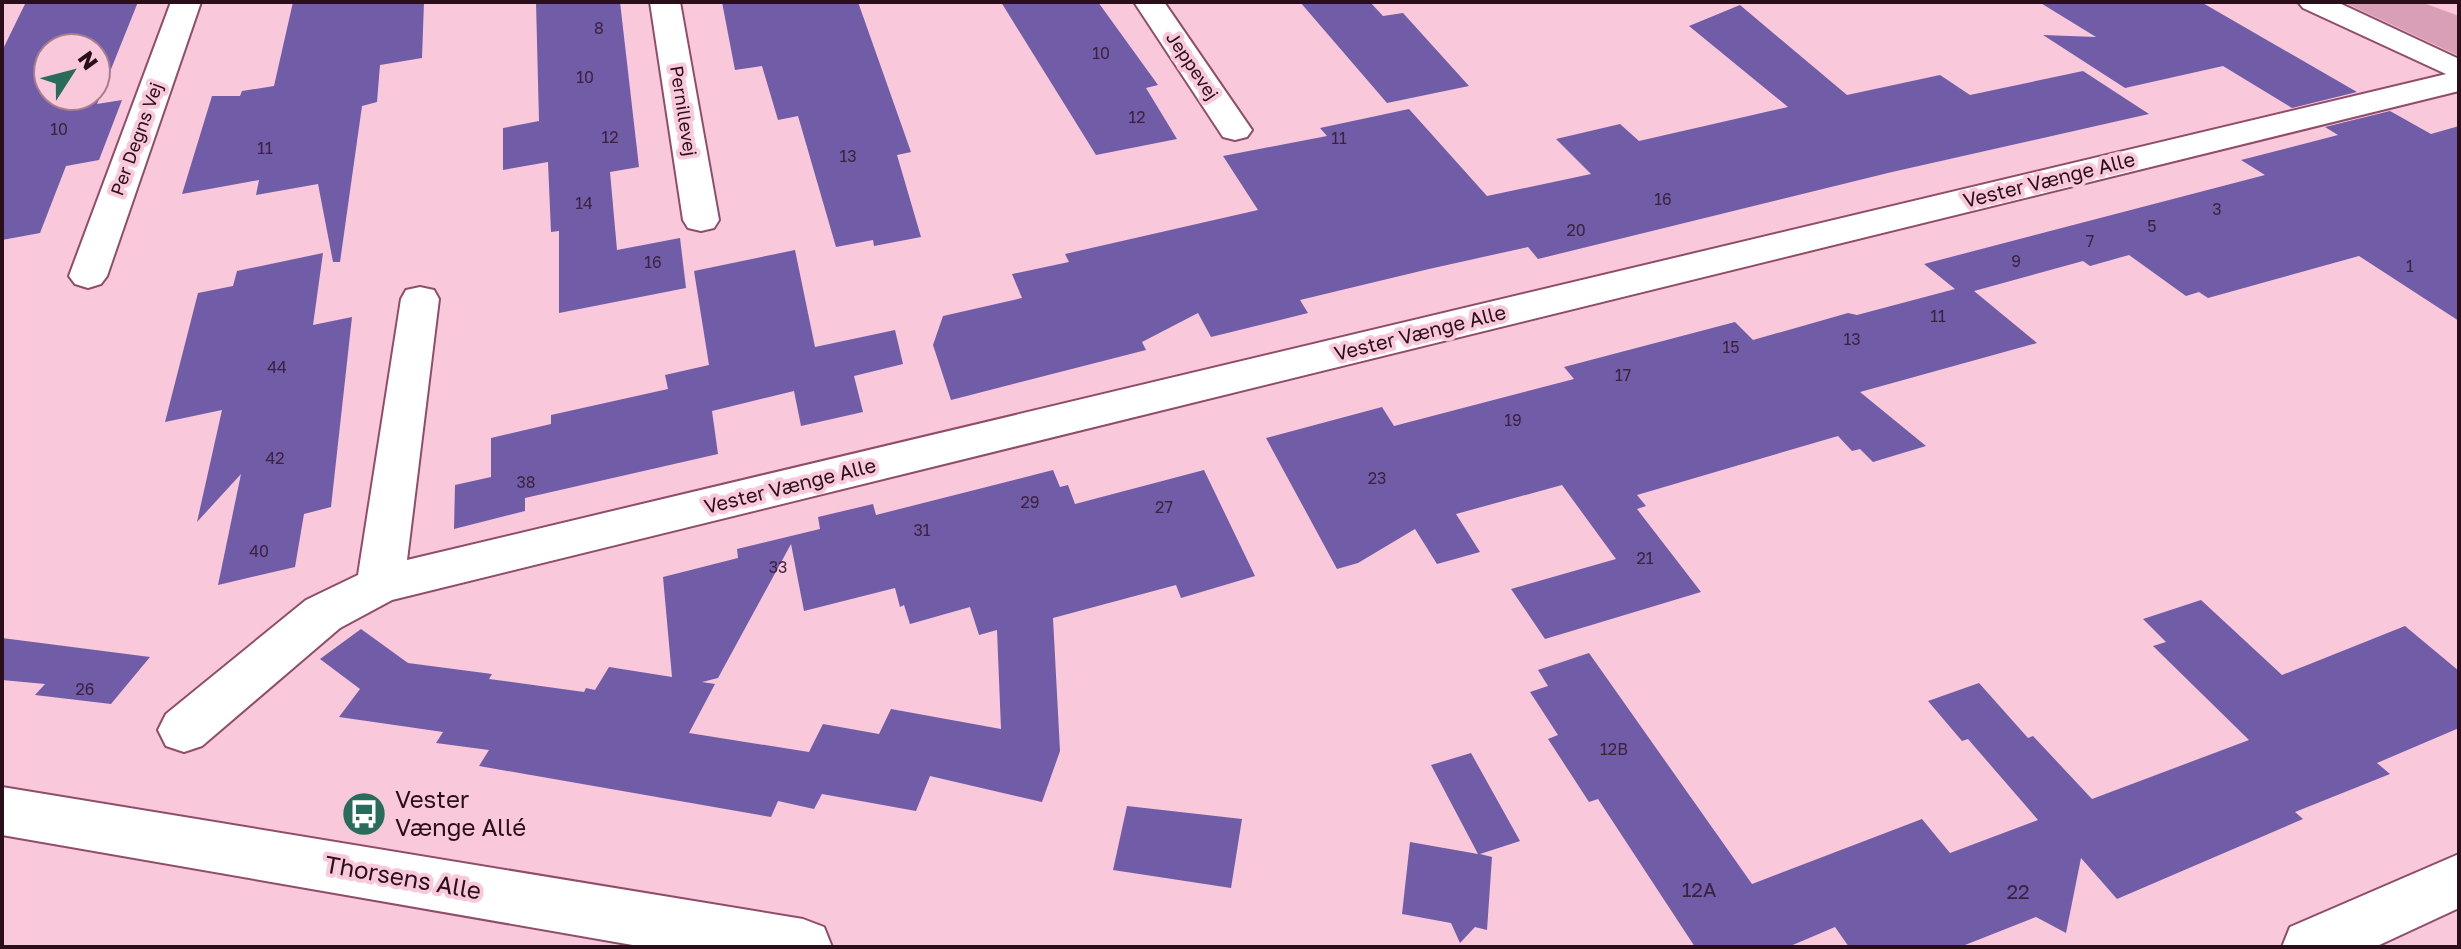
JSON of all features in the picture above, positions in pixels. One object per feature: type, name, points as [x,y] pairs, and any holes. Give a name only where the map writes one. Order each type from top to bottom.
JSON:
[{"type":"street","name":"Per Degns Vej","points":[[88,276],[186,2]]},
{"type":"street","name":"Pernillevej","points":[[665,2],[701,220]]},
{"type":"street","name":"Jeppevej","points":[[1149,2],[1235,130]]},
{"type":"street","points":[[2313,2],[2459,71]]},
{"type":"street","name":"Vester Vænge Alle","points":[[184,730],[323,614],[380,585],[2459,81]]},
{"type":"street","points":[[380,585],[420,299]]},
{"type":"street","name":"Thorsens Alle","points":[[2,811],[111,827],[803,947]]},
{"type":"street","points":[[2311,947],[2459,880]]},
{"type":"shaded area","points":[[2343,2],[2421,2],[2459,16],[2459,56]]},
{"type":"building","points":[[26,2],[138,2],[112,67],[112,32],[32,32],[32,112],[112,112],[112,102],[122,100],[99,160],[66,166],[40,233],[2,240],[2,51]]},
{"type":"building","points":[[293,2],[424,2],[422,58],[380,65],[377,102],[362,106],[340,262],[333,262],[318,184],[256,195],[259,180],[182,194],[212,96],[240,96],[242,91],[274,86]]},
{"type":"building","points":[[536,2],[620,2],[639,167],[610,172],[617,250],[680,238],[686,288],[559,313],[559,231],[551,232],[548,162],[503,170],[503,128],[539,121]]},
{"type":"building","points":[[722,2],[858,2],[911,152],[897,155],[921,237],[874,246],[873,240],[836,247],[798,116],[778,120],[762,66],[735,70]]},
{"type":"building","points":[[1001,2],[1098,2],[1158,85],[1146,88],[1177,139],[1096,155]]},
{"type":"building","points":[[1300,2],[1370,2],[1383,16],[1403,13],[1469,86],[1387,103]]},
{"type":"building","points":[[2039,2],[2201,2],[2357,92],[2292,108],[2223,66],[2125,88],[2043,35],[2096,37]]},
{"type":"building","points":[[1740,5],[1847,95],[1940,75],[1970,95],[2083,71],[2149,114],[1892,172],[1538,259],[1528,247],[1429,269],[1300,300],[1308,313],[1211,337],[1198,313],[1142,342],[1146,350],[951,400],[933,345],[943,316],[1022,298],[1012,274],[1069,262],[1065,254],[1258,210],[1223,156],[1327,136],[1320,128],[1409,109],[1487,196],[1591,174],[1556,139],[1620,124],[1639,141],[1788,107],[1689,26]]},
{"type":"building","points":[[2390,111],[2431,134],[2459,126],[2459,321],[2359,256],[2208,298],[2199,292],[2186,296],[2129,255],[2090,266],[2083,261],[1974,291],[2037,343],[1860,392],[1926,446],[1873,462],[1860,449],[1852,451],[1838,436],[1637,495],[1646,506],[1637,509],[1701,592],[1545,639],[1511,589],[1616,559],[1562,485],[1456,514],[1480,552],[1437,564],[1415,529],[1358,563],[1337,569],[1266,438],[1382,407],[1394,426],[1574,379],[1564,367],[1735,322],[1753,340],[1848,313],[1857,315],[1955,289],[1924,264],[2265,175],[2241,160],[2338,135],[2325,127]]},
{"type":"building","points":[[795,250],[815,347],[895,330],[903,364],[854,376],[863,412],[801,426],[794,391],[712,411],[718,454],[525,498],[525,511],[454,529],[455,485],[491,477],[491,438],[551,424],[551,415],[668,389],[665,375],[709,365],[694,271]]},
{"type":"building","points":[[323,253],[313,325],[352,317],[331,507],[304,514],[295,567],[218,585],[241,474],[197,522],[222,410],[165,422],[198,293],[233,286],[237,271]]},
{"type":"building","points":[[1053,470],[1060,487],[1068,485],[1075,504],[1204,470],[1255,576],[1181,598],[1176,585],[1053,618],[1060,751],[1042,802],[930,776],[916,811],[822,794],[814,809],[778,801],[771,817],[479,766],[489,750],[436,743],[443,732],[339,717],[360,689],[320,659],[361,629],[408,663],[492,674],[489,679],[584,692],[586,688],[595,690],[609,667],[672,677],[663,577],[738,558],[737,549],[820,529],[818,517],[873,504],[876,515]],"holes":[[[791,544],[804,611],[895,588],[900,607],[904,605],[910,624],[970,607],[979,635],[997,630],[1001,729],[891,709],[879,734],[823,724],[809,752],[689,733],[715,684],[702,682],[718,678]]]},
{"type":"building","points":[[2201,600],[2282,675],[2405,626],[2459,671],[2459,728],[2377,763],[2390,774],[2295,812],[2303,819],[2117,899],[2081,858],[2066,933],[2036,917],[1960,947],[1849,947],[1835,927],[1788,947],[1695,947],[1598,799],[1589,802],[1548,739],[1558,735],[1530,692],[1548,686],[1538,670],[1589,653],[1752,884],[1922,819],[1950,853],[2038,820],[1968,739],[1962,741],[1928,701],[1979,683],[2028,738],[2033,736],[2092,799],[2249,740],[2153,646],[2166,642],[2143,619]]},
{"type":"building","points":[[2,638],[150,657],[111,704],[35,695],[45,684],[2,680]]},
{"type":"building","points":[[1471,753],[1520,841],[1480,854],[1492,857],[1487,930],[1475,927],[1460,943],[1451,923],[1402,914],[1410,842],[1478,854],[1431,765]]},
{"type":"building","points":[[1127,806],[1242,819],[1231,888],[1113,870]]},
{"type":"place","name":"Vester Vænge Allé","points":[[364,814]]}]
